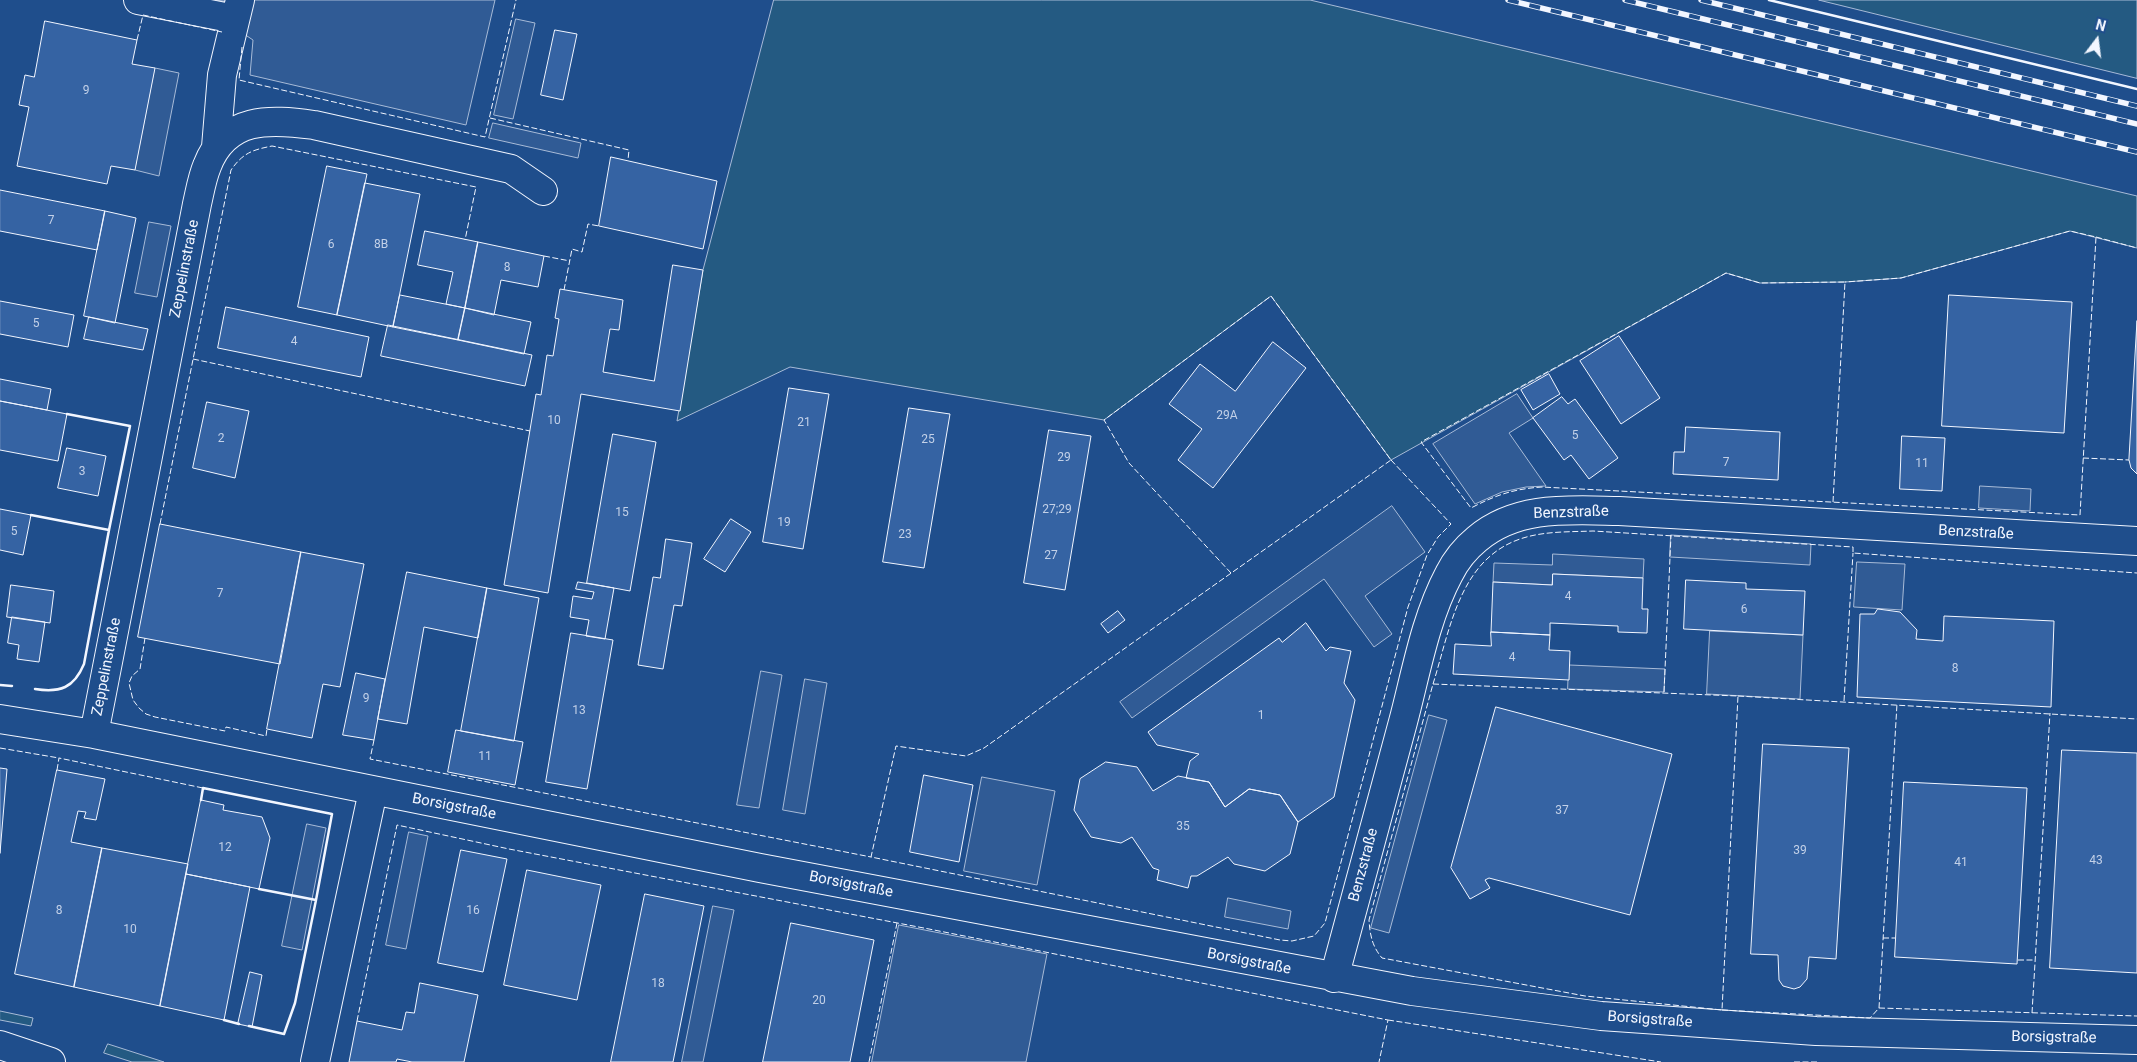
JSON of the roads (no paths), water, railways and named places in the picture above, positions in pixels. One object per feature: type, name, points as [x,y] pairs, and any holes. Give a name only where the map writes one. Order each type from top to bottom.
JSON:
[{"type":"street","points":[[138,0],[237,10],[222,75],[216,147]]},
{"type":"street","name":"Zeppelinstraße","points":[[94,734],[197,204],[207,166],[216,147],[233,132],[254,122],[283,121],[314,125],[511,169],[543,191]]},
{"type":"street","name":"Benzstraße","points":[[1334,978],[1420,657],[1440,594],[1449,573],[1464,552],[1478,538],[1499,524],[1521,515],[1545,511],[1618,511],[2137,541]]},
{"type":"street","name":"Borsigstraße","points":[[0,719],[94,734],[750,866],[1334,978],[1412,991],[1611,1017],[1857,1033],[2137,1040]]},
{"type":"street","points":[[315,1062],[373,791]]},
{"type":"street","points":[[0,1045],[51,1062]]},
{"type":"railway","points":[[1508,0],[2137,152]]},
{"type":"railway","points":[[1625,0],[2137,124]]},
{"type":"railway","points":[[1701,0],[2137,106]]}]
